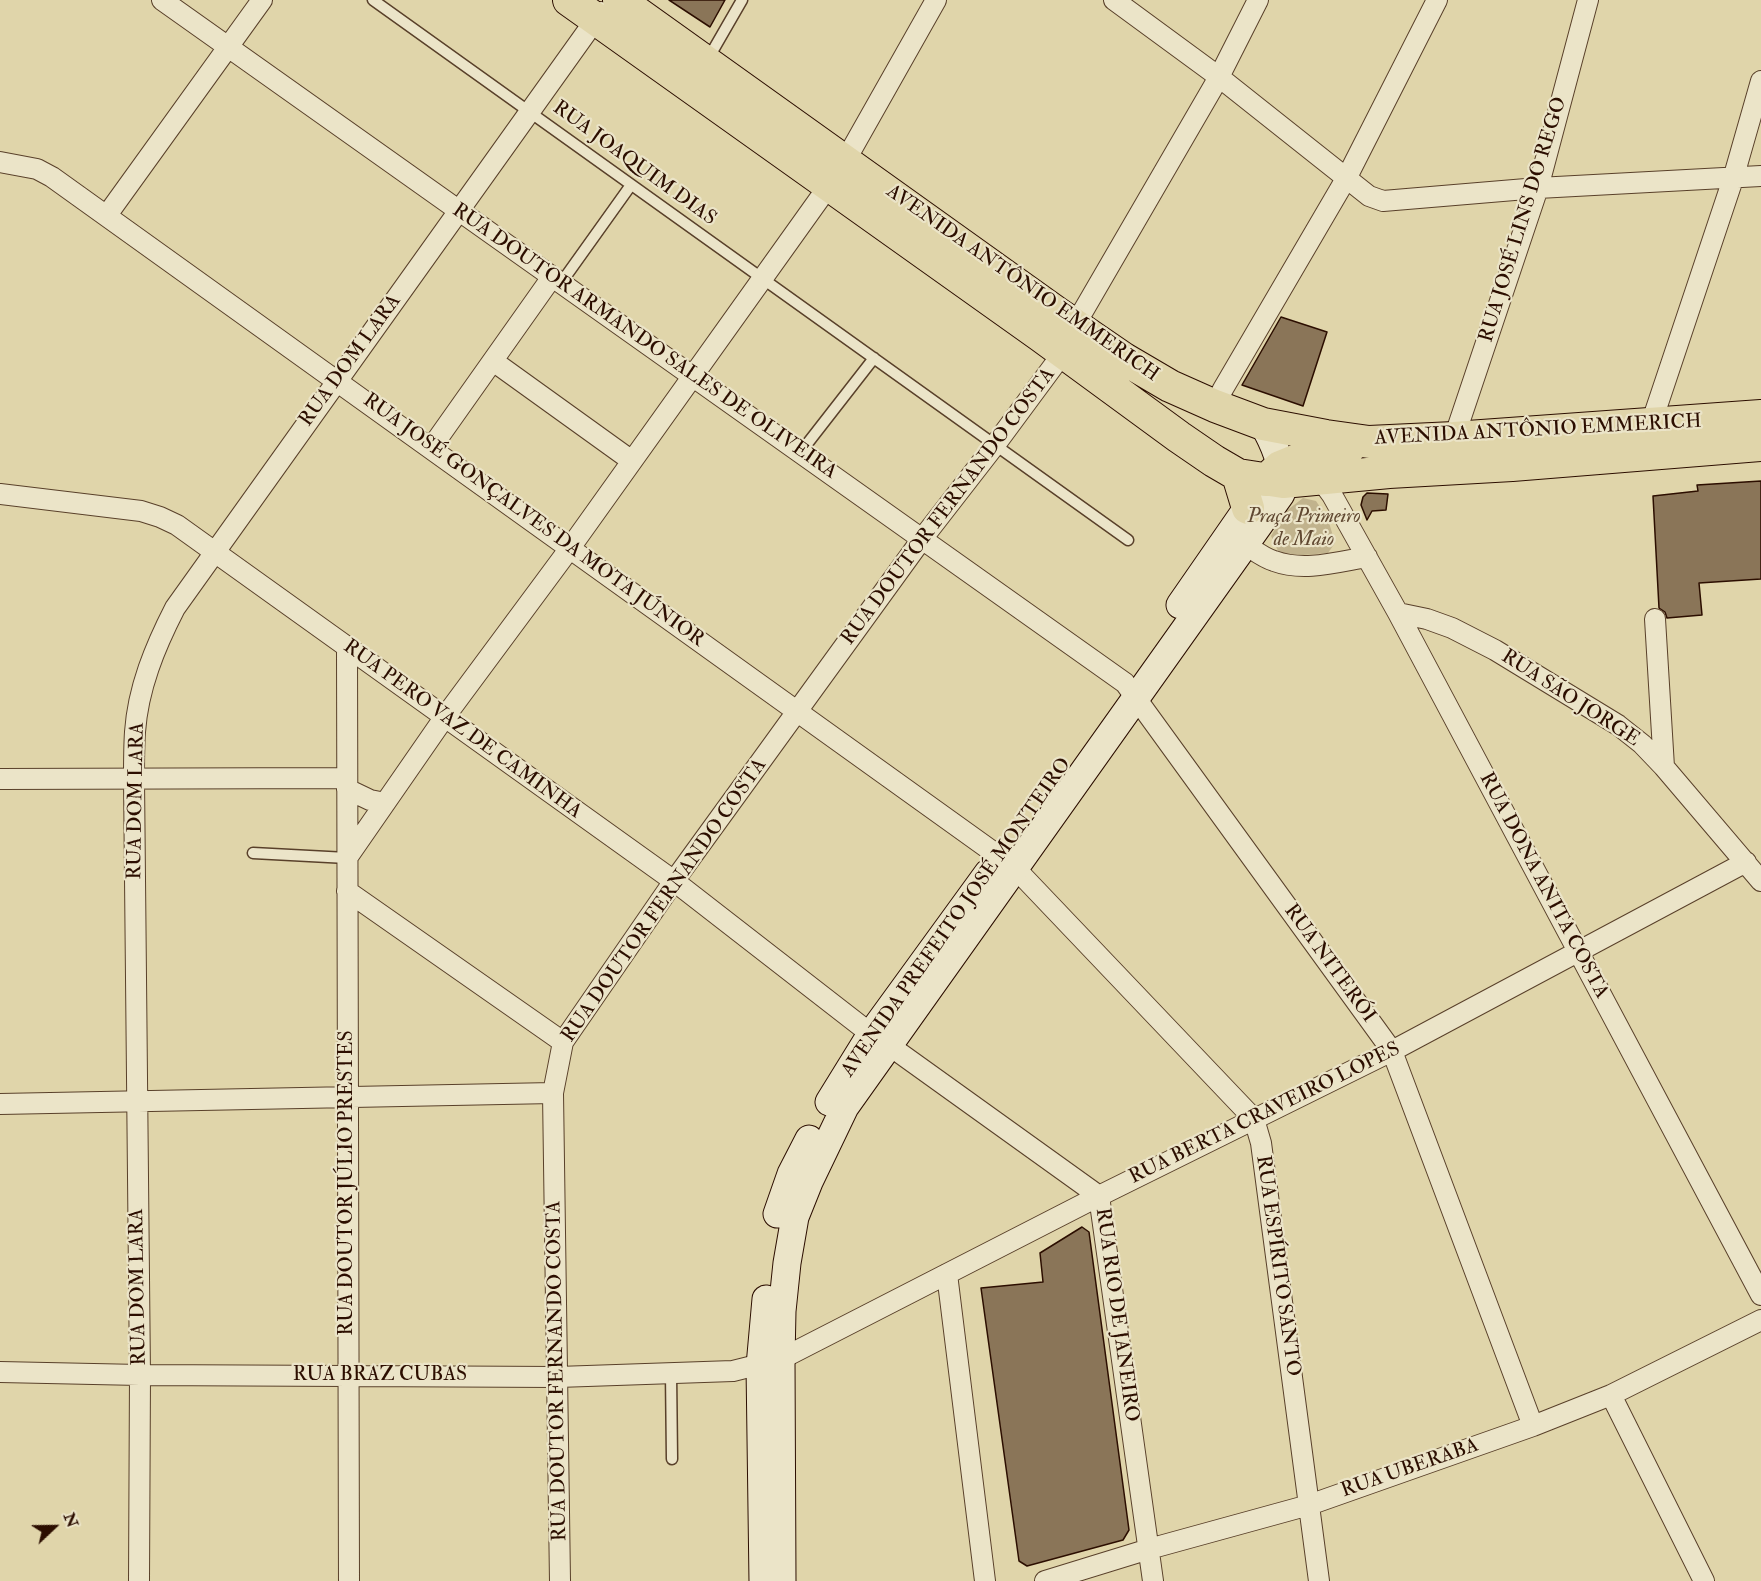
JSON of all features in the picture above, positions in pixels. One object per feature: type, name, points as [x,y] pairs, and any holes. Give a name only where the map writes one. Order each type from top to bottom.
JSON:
[{"type":"main road","name":"AVENIDA ANTÔNIO EMMERICH","points":[[569,0],[608,6],[706,62],[838,173]]},
{"type":"main road","name":"AVENIDA ANTÔNIO EMMERICH","points":[[608,6],[1069,339],[1179,437],[1214,461],[1267,476]]},
{"type":"main road","name":"AVENIDA ANTÔNIO EMMERICH","points":[[1069,339],[1215,406],[1263,424],[1369,442],[1761,417]]},
{"type":"main road","points":[[1257,513],[1267,476],[1270,435],[1263,424]]},
{"type":"main road","points":[[1267,476],[1316,467],[1369,442]]},
{"type":"main road","name":"AVENIDA ANTÔNIO EMMERICH","points":[[1316,467],[1389,472],[1512,465],[1761,445]]},
{"type":"main road","points":[[1257,513],[1281,494],[1267,476]]},
{"type":"main road","name":"AVENIDA PREFEITO JOSÉ MONTEIRO","points":[[1131,690],[1246,545],[1257,513]]},
{"type":"main road","name":"AVENIDA PREFEITO JOSÉ MONTEIRO","points":[[782,1581],[771,1363],[769,1269],[776,1216],[791,1174],[826,1106],[880,1040],[1257,513]]},
{"type":"main road","name":"AVENIDA PREFEITO JOSÉ MONTEIRO","points":[[763,1581],[771,1363]]},
{"type":"street","name":"RUA DOUTOR ARMANDO SALES DE OLIVEIRA","points":[[162,0],[1131,690]]},
{"type":"street","points":[[107,215],[262,0]]},
{"type":"street","points":[[347,858],[444,718],[570,548],[838,173],[936,0]]},
{"type":"street","points":[[1114,0],[1219,77],[1369,196],[1383,201],[1538,188],[1761,176]]},
{"type":"street","name":"RUA DOUTOR FERNANDO COSTA","points":[[560,1581],[553,1093],[563,1042],[674,881],[922,539],[995,445],[1069,339],[1219,77],[1258,0]]},
{"type":"street","points":[[1215,406],[1347,177],[1437,0]]},
{"type":"street","name":"RUA JOSÉ LINS DO REGO","points":[[1454,438],[1538,188],[1588,0]]},
{"type":"street","name":"RUA DOM LARA","points":[[139,1581],[140,1375],[134,779],[135,731],[141,692],[150,661],[176,608],[215,552],[530,111],[608,6]]},
{"type":"street","points":[[1651,424],[1733,178],[1761,81]]},
{"type":"street","name":"RUA JOSÉ GONÇALVES DA MOTA JÚNIOR","points":[[0,162],[37,169],[107,215],[1007,862]]},
{"type":"street","points":[[431,448],[493,361],[556,280]]},
{"type":"street","points":[[493,361],[632,461]]},
{"type":"street","name":"RUA DONA ANITA COSTA","points":[[1316,467],[1398,613],[1761,1295]]},
{"type":"street","name":"RUA PERO VAZ DE CAMINHA","points":[[0,494],[141,511],[177,525],[674,881],[880,1040]]},
{"type":"street","points":[[1246,545],[1276,562],[1298,566],[1367,557]]},
{"type":"street","name":"RUA SÃO JORGE","points":[[1398,613],[1427,619],[1452,628],[1495,650],[1618,725],[1642,744],[1664,767],[1761,881]]},
{"type":"street","points":[[1654,620],[1664,767]]},
{"type":"street","name":"RUA DOUTOR JÚLIO PRESTES","points":[[347,648],[349,1581]]},
{"type":"street","name":"RUA NITERÓI","points":[[1131,690],[1392,1051],[1533,1426]]},
{"type":"street","points":[[0,778],[346,784],[370,800],[385,803]]},
{"type":"street","name":"RUA ESPÍRITO SANTO","points":[[1007,862],[1254,1119],[1261,1143],[1319,1581]]},
{"type":"street","name":"RUA BERTA CRAVEIRO LOPES","points":[[771,1363],[1099,1196],[1392,1051],[1746,862]]},
{"type":"street","points":[[347,891],[563,1042]]},
{"type":"street","name":"RUA RIO DE JANEIRO","points":[[880,1040],[1099,1196],[1153,1581]]},
{"type":"street","points":[[0,1104],[553,1093]]},
{"type":"street","points":[[947,1274],[985,1581]]},
{"type":"street","name":"RUA UBERABA","points":[[1045,1581],[1149,1549],[1309,1505],[1533,1426],[1611,1395],[1761,1320]]},
{"type":"street","name":"RUA BRAZ CUBAS","points":[[0,1372],[348,1377],[558,1377],[733,1371],[771,1363]]},
{"type":"street","points":[[1611,1395],[1704,1581]]},
{"type":"lane","name":"RUA JOAQUIM DIAS","points":[[373,0],[1128,540]]},
{"type":"lane","points":[[706,62],[742,0]]},
{"type":"lane","points":[[556,280],[631,185]]},
{"type":"lane","points":[[801,453],[874,358]]},
{"type":"lane","points":[[252,853],[347,858]]},
{"type":"lane","points":[[671,1373],[672,1459]]},
{"type":"green space","name":"Praça Primeiro de Maio","points":[[1303,498],[1316,501],[1328,519],[1335,543],[1328,553],[1303,555],[1279,553],[1271,536],[1285,512]]},
{"type":"building","points":[[669,0],[725,0],[710,27]]},
{"type":"building","points":[[1281,317],[1327,332],[1303,406],[1242,385]]},
{"type":"building","points":[[1761,481],[1761,579],[1699,583],[1702,615],[1667,618],[1665,612],[1659,608],[1653,496],[1698,491],[1697,485]]},
{"type":"building","points":[[1367,493],[1388,494],[1386,510],[1372,511],[1367,520],[1361,505]]},
{"type":"building","points":[[1082,1227],[1089,1232],[1129,1530],[1123,1540],[1027,1566],[1019,1561],[981,1288],[1043,1282],[1040,1253]]}]
